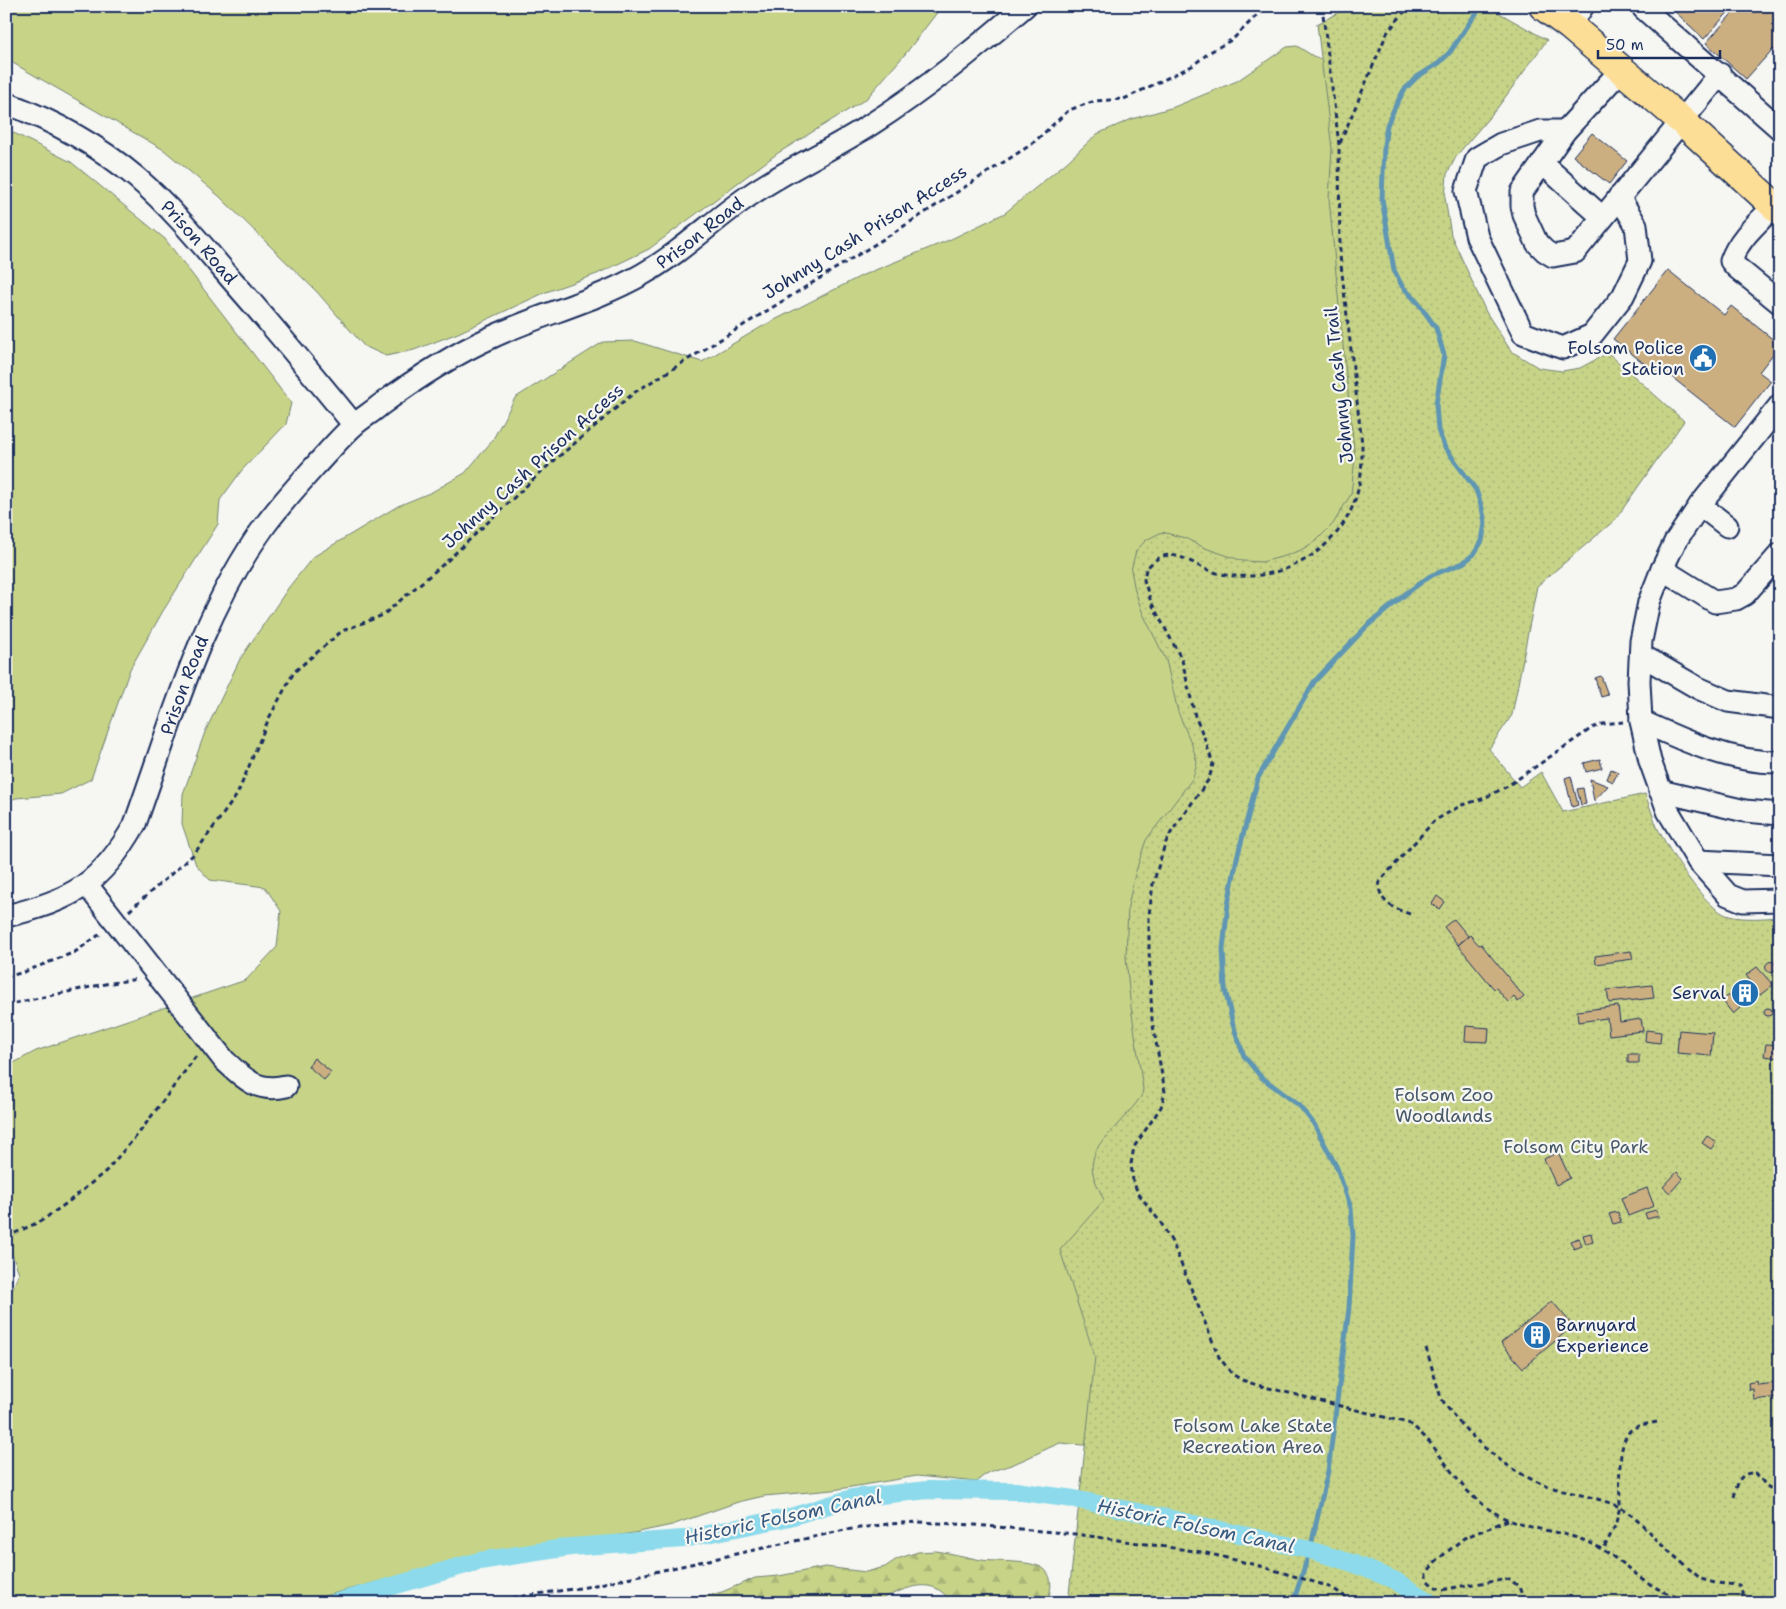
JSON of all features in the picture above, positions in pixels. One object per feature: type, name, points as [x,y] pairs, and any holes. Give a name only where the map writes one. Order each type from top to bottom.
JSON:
[{"type":"main road","points":[[1546,8],[1577,16],[1621,70],[1778,206]]},
{"type":"street","name":"Prison Road","points":[[6,916],[53,902],[87,885],[123,846],[135,824],[201,641],[223,592],[267,522],[294,489],[354,425],[398,392],[441,364],[489,338],[538,316],[599,295],[643,274],[683,247],[748,196],[796,166],[867,127],[916,95],[975,50],[1025,6]]},
{"type":"street","points":[[1643,6],[1644,9],[1780,128]]},
{"type":"street","points":[[1621,70],[1565,131],[1522,192],[1524,215],[1537,243],[1553,256],[1576,252],[1720,74]]},
{"type":"street","name":"Prison Road","points":[[6,103],[31,112],[67,130],[102,152],[137,178],[198,240],[278,332],[354,425]]},
{"type":"street","points":[[1565,131],[1540,131],[1501,144],[1477,158],[1466,191],[1477,237],[1523,333],[1563,348],[1592,336],[1623,296],[1640,260],[1636,225],[1619,197]]},
{"type":"street","points":[[1542,163],[1602,218]]},
{"type":"street","points":[[1778,206],[1747,233],[1733,254],[1731,261],[1780,303]]},
{"type":"street","points":[[1780,405],[1700,505],[1675,542],[1649,602],[1641,641],[1639,681],[1641,721],[1650,761],[1668,811],[1698,861],[1728,895],[1743,901],[1780,900]]},
{"type":"street","points":[[1700,505],[1727,526]]},
{"type":"street","points":[[1662,569],[1715,602],[1736,599],[1745,594],[1780,554]]},
{"type":"street","points":[[1641,655],[1698,688],[1728,701],[1780,708]]},
{"type":"street","points":[[1641,721],[1668,734],[1719,752],[1761,762],[1780,762]]},
{"type":"street","points":[[1660,791],[1745,811],[1780,814]]},
{"type":"street","points":[[1698,861],[1780,865]]},
{"type":"street","points":[[87,885],[224,1060],[248,1082],[261,1087],[276,1089],[286,1086]]},
{"type":"path","name":"Johnny Cash Prison Access","points":[[6,977],[75,952],[116,922],[194,854],[237,795],[269,718],[294,672],[342,631],[383,615],[447,561],[542,471],[635,392],[1032,144],[1070,110],[1095,101],[1124,99],[1192,66],[1233,38],[1257,15],[1271,6]]},
{"type":"path","name":"Johnny Cash Trail","points":[[1322,6],[1339,145],[1340,256],[1362,444],[1361,475],[1354,503],[1347,518],[1329,542],[1304,561],[1289,568],[1271,574],[1236,576],[1212,571],[1182,558],[1168,555],[1160,557],[1146,569],[1144,580],[1151,602],[1182,660],[1193,709],[1213,764],[1209,779],[1165,844],[1153,884],[1149,915],[1152,1020],[1164,1092],[1161,1106],[1134,1147],[1131,1164],[1133,1181],[1138,1193],[1174,1244],[1219,1357],[1232,1374],[1242,1380],[1408,1423],[1422,1433],[1478,1501],[1508,1520]]},
{"type":"path","points":[[1339,145],[1387,33],[1409,6]]},
{"type":"path","points":[[1410,914],[1388,905],[1379,893],[1380,881],[1434,821],[1462,805],[1482,799],[1506,787],[1592,728],[1602,724],[1641,721]]},
{"type":"path","points":[[6,1005],[105,984],[158,976]]},
{"type":"path","points":[[6,1235],[16,1233],[41,1221],[67,1203],[106,1171],[139,1133],[208,1040]]},
{"type":"path","points":[[1426,1348],[1441,1398],[1469,1433],[1496,1456],[1520,1473],[1545,1485],[1599,1499],[1620,1507],[1638,1520],[1657,1542],[1701,1579],[1715,1583],[1739,1585],[1746,1603]]},
{"type":"path","points":[[1604,1550],[1615,1526],[1620,1507],[1619,1466],[1626,1438],[1630,1431],[1642,1424],[1657,1422]]},
{"type":"path","points":[[1734,1497],[1740,1478],[1748,1473],[1756,1473],[1768,1488],[1780,1494]]},
{"type":"path","points":[[1525,1603],[1520,1587],[1510,1580],[1442,1590],[1432,1585],[1426,1579],[1426,1574],[1436,1560],[1464,1538],[1508,1520],[1583,1540],[1604,1550],[1650,1584],[1670,1595],[1691,1603]]},
{"type":"path","points":[[477,1603],[586,1587],[845,1530],[918,1522],[1075,1534],[1202,1552],[1260,1566],[1324,1585],[1334,1589],[1354,1603]]},
{"type":"path","points":[[1774,1603],[1780,1536]]},
{"type":"green space","points":[[6,6],[942,6],[906,53],[866,99],[778,153],[649,249],[597,274],[546,292],[458,333],[414,350],[386,356],[364,346],[317,292],[219,196],[164,150],[6,59]]},
{"type":"green space","name":"Folsom Lake State Recreation Area","points":[[1351,6],[1487,6],[1547,40],[1498,107],[1457,155],[1447,174],[1445,198],[1451,235],[1486,312],[1511,351],[1539,368],[1562,371],[1580,368],[1608,353],[1684,421],[1615,520],[1537,586],[1512,715],[1489,749],[1520,787],[1541,772],[1563,812],[1645,794],[1657,827],[1688,878],[1709,903],[1729,916],[1748,918],[1780,917],[1780,1603],[1068,1603],[1095,1357],[1060,1250],[1104,1200],[1093,1173],[1092,1167],[1095,1153],[1099,1145],[1142,1095],[1143,1089],[1130,1000],[1126,957],[1128,906],[1135,874],[1146,840],[1193,778],[1197,762],[1178,712],[1166,660],[1143,614],[1135,591],[1131,570],[1136,551],[1146,540],[1162,532],[1185,538],[1205,548],[1243,561],[1262,562],[1285,556],[1301,550],[1317,540],[1333,524],[1351,494],[1355,458],[1329,198],[1332,149],[1317,24]]},
{"type":"green space","points":[[1297,46],[1313,56],[1342,67],[1366,313],[1288,1463],[1060,1443],[1016,1463],[985,1474],[977,1482],[917,1476],[833,1490],[764,1496],[738,1502],[672,1525],[634,1533],[463,1559],[298,1603],[6,1603],[6,1300],[9,1298],[19,1273],[11,1251],[6,1252],[6,1067],[36,1051],[246,980],[277,947],[281,911],[265,887],[210,880],[196,865],[182,824],[183,794],[205,732],[240,659],[289,587],[313,557],[398,506],[432,492],[465,473],[492,441],[515,398],[603,342],[635,341],[702,362],[763,326],[863,275],[949,240],[1005,213],[1067,162],[1097,134],[1132,119],[1174,107],[1237,81],[1287,47]]},
{"type":"green space","points":[[6,129],[71,162],[165,239],[291,403],[286,424],[242,470],[220,500],[218,524],[163,611],[130,669],[91,779],[61,794],[16,798],[6,802]]},
{"type":"green space","points":[[936,1551],[981,1560],[1025,1563],[1040,1567],[1048,1574],[1051,1582],[1046,1603],[951,1603],[943,1593],[934,1587],[924,1586],[902,1590],[871,1603],[638,1603],[705,1596],[722,1592],[755,1578],[779,1576],[825,1567],[866,1572],[885,1567],[897,1559],[918,1552]]},
{"type":"building","points":[[1669,6],[1734,6],[1704,39]]},
{"type":"building","points":[[1739,6],[1780,6],[1780,55],[1773,49],[1746,79],[1706,43]]},
{"type":"building","points":[[1592,133],[1627,161],[1609,184],[1573,156]]},
{"type":"building","name":"Folsom Police Station","points":[[1668,270],[1724,315],[1731,306],[1780,345],[1759,372],[1771,381],[1735,427],[1664,371],[1660,376],[1613,339]]},
{"type":"building","points":[[1601,676],[1608,695],[1601,697],[1595,678]]},
{"type":"building","points":[[1600,759],[1602,768],[1586,772],[1584,763]]},
{"type":"building","points":[[1611,769],[1618,772],[1613,782],[1607,779]]},
{"type":"building","points":[[1571,776],[1578,805],[1572,807],[1565,778]]},
{"type":"building","points":[[1590,779],[1608,786],[1594,801]]},
{"type":"building","points":[[1583,788],[1586,804],[1581,805],[1577,789]]},
{"type":"building","points":[[1437,896],[1445,902],[1440,909],[1432,904]]},
{"type":"building","points":[[1454,919],[1468,936],[1458,945],[1444,927]]},
{"type":"building","points":[[1470,935],[1479,945],[1481,944],[1524,997],[1518,1002],[1514,997],[1508,1002],[1496,988],[1494,989],[1458,945]]},
{"type":"building","points":[[1631,951],[1633,959],[1596,964],[1595,956]]},
{"type":"building","points":[[1769,962],[1773,962],[1776,967],[1775,971],[1769,972],[1766,969],[1766,965]]},
{"type":"building","points":[[1757,967],[1773,985],[1760,995],[1746,975]]},
{"type":"building","name":"Serval","points":[[1748,983],[1755,993],[1743,1003],[1735,993]]},
{"type":"building","points":[[1652,985],[1654,998],[1609,1003],[1607,990]]},
{"type":"building","points":[[1729,994],[1740,1008],[1733,1014],[1722,1000]]},
{"type":"building","points":[[1618,1006],[1620,1022],[1641,1019],[1643,1031],[1609,1035],[1607,1018],[1578,1022],[1577,1011]]},
{"type":"building","points":[[1768,1008],[1772,1012],[1768,1016],[1764,1012]]},
{"type":"building","points":[[1776,1008],[1780,1008],[1779,1019],[1773,1016]]},
{"type":"building","points":[[1466,1026],[1489,1028],[1488,1042],[1465,1041]]},
{"type":"building","points":[[1646,1030],[1661,1032],[1660,1043],[1645,1041]]},
{"type":"building","points":[[1679,1030],[1713,1033],[1711,1056],[1677,1053]]},
{"type":"building","points":[[1766,1044],[1780,1045],[1779,1058],[1764,1056]]},
{"type":"building","points":[[1628,1054],[1639,1054],[1639,1063],[1628,1063]]},
{"type":"building","points":[[314,1058],[331,1072],[324,1080],[308,1066]]},
{"type":"building","points":[[1707,1136],[1716,1142],[1711,1149],[1702,1143]]},
{"type":"building","points":[[1558,1152],[1570,1178],[1556,1185],[1544,1159]]},
{"type":"building","points":[[1677,1172],[1683,1178],[1670,1193],[1663,1187]]},
{"type":"building","points":[[1647,1188],[1654,1206],[1628,1216],[1621,1198]]},
{"type":"building","points":[[1656,1210],[1659,1216],[1647,1219],[1645,1213]]},
{"type":"building","points":[[1618,1212],[1621,1222],[1613,1224],[1609,1214]]},
{"type":"building","points":[[1591,1233],[1593,1242],[1586,1244],[1583,1235]]},
{"type":"building","points":[[1579,1238],[1582,1246],[1574,1249],[1570,1241]]},
{"type":"building","name":"Barnyard Experience","points":[[1552,1301],[1573,1326],[1523,1368],[1501,1343]]},
{"type":"building","points":[[1757,1381],[1758,1385],[1776,1383],[1778,1397],[1754,1400],[1753,1389],[1749,1390],[1748,1383]]},
{"type":"waterway","points":[[1293,1603],[1310,1550],[1328,1471],[1349,1308],[1353,1236],[1351,1208],[1337,1168],[1314,1124],[1300,1106],[1261,1077],[1244,1056],[1233,1025],[1225,989],[1223,949],[1228,904],[1237,858],[1258,778],[1314,682],[1367,626],[1430,576],[1463,563],[1474,554],[1482,541],[1485,523],[1476,490],[1444,446],[1438,430],[1436,404],[1444,355],[1436,328],[1419,304],[1402,286],[1394,270],[1382,199],[1384,146],[1387,125],[1395,107],[1404,90],[1417,77],[1439,63],[1450,52],[1481,6]]},
{"type":"waterway","name":"Historic Folsom Canal","points":[[334,1603],[479,1561],[570,1547],[683,1539],[790,1517],[852,1498],[928,1490],[1015,1491],[1074,1499],[1310,1550],[1352,1563],[1394,1580],[1431,1603]]},
{"type":"place","name":"Folsom Police Station","points":[[1703,358]]},
{"type":"place","name":"Serval","points":[[1745,993]]},
{"type":"place","name":"Barnyard Experience","points":[[1537,1335]]},
{"type":"park label","name":"Folsom Zoo Woodlands","points":[[1444,1105]]},
{"type":"park label","name":"Folsom City Park","points":[[1576,1147]]}]
